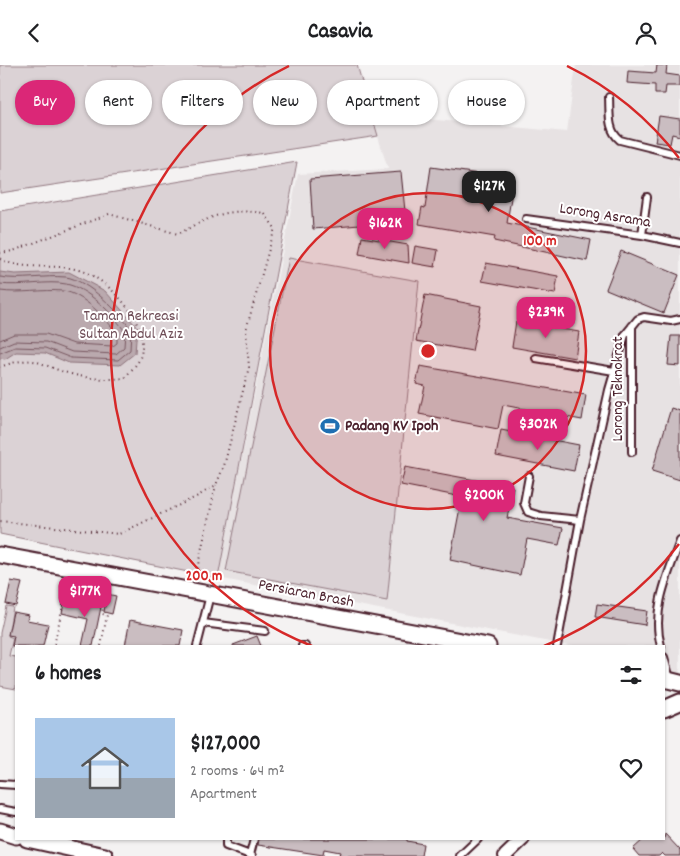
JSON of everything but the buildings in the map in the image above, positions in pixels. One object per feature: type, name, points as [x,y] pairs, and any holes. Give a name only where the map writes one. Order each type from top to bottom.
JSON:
[{"type":"street","name":"Persiaran Brash","points":[[0,555],[483,645]]},
{"type":"street","points":[[665,709],[680,702]]},
{"type":"street","points":[[0,831],[15,836]]},
{"type":"street","points":[[30,840],[45,846],[105,856]]},
{"type":"street","points":[[505,856],[523,840]]},
{"type":"lane","points":[[609,97],[611,129],[620,140],[680,155]]},
{"type":"lane","points":[[642,235],[647,197]]},
{"type":"lane","name":"Lorong Asrama","points":[[526,219],[642,235],[680,243]]},
{"type":"lane","points":[[557,645],[580,520],[614,371],[625,335],[632,325],[644,317],[671,321],[680,319]]},
{"type":"lane","name":"Lorong Teknokrat","points":[[632,325],[632,452]]},
{"type":"lane","points":[[536,359],[614,371]]},
{"type":"lane","points":[[529,477],[524,503],[528,512],[541,516],[580,520]]},
{"type":"lane","points":[[661,645],[657,619],[660,599],[680,541]]},
{"type":"lane","points":[[197,645],[210,594]]},
{"type":"lane","points":[[203,623],[265,631]]},
{"type":"lane","points":[[665,660],[671,681]]},
{"type":"lane","points":[[0,784],[15,785]]},
{"type":"lane","points":[[0,809],[15,813]]},
{"type":"lane","points":[[226,840],[226,845],[252,855],[254,840]]},
{"type":"lane","points":[[460,856],[477,840]]},
{"type":"path","points":[[0,253],[12,251],[109,214],[178,234],[210,218],[238,210],[264,213],[275,228],[246,330],[249,367],[224,466],[216,485],[192,591]]},
{"type":"path","points":[[0,259],[10,265],[53,265],[83,272],[114,291],[137,320],[141,339],[139,359],[125,378],[101,380],[69,373],[42,362],[20,360],[0,367]]},
{"type":"path","points":[[0,521],[119,534],[198,496],[216,485]]},
{"type":"path","points":[[54,645],[66,591],[80,594]]},
{"type":"path","points":[[101,645],[108,615],[102,614],[104,599]]},
{"type":"shaded area","points":[[576,65],[680,65],[680,674],[665,669],[665,645],[565,645],[218,578],[298,174],[388,169],[374,125],[438,125],[438,120],[448,121],[448,125],[491,125],[567,132]]},
{"type":"green space","points":[[0,65],[357,65],[361,80],[327,80],[327,125],[375,125],[378,136],[0,193]]},
{"type":"green space","name":"Taman Rekreasi Sultan Abdul Aziz","points":[[297,162],[218,578],[0,534],[0,211]]},
{"type":"green space","name":"Padang KV Ipoh","points":[[289,258],[419,281],[387,601],[226,571]]},
{"type":"green space","points":[[6,606],[13,607],[8,636],[13,638],[9,656],[15,657],[15,689],[0,686],[0,633]]},
{"type":"water","points":[[0,272],[15,274],[69,272],[105,291],[137,327],[135,353],[120,365],[69,363],[45,353],[16,352],[5,359],[0,358]]},
{"type":"place","name":"Padang KV Ipoh","points":[[330,426]]}]
